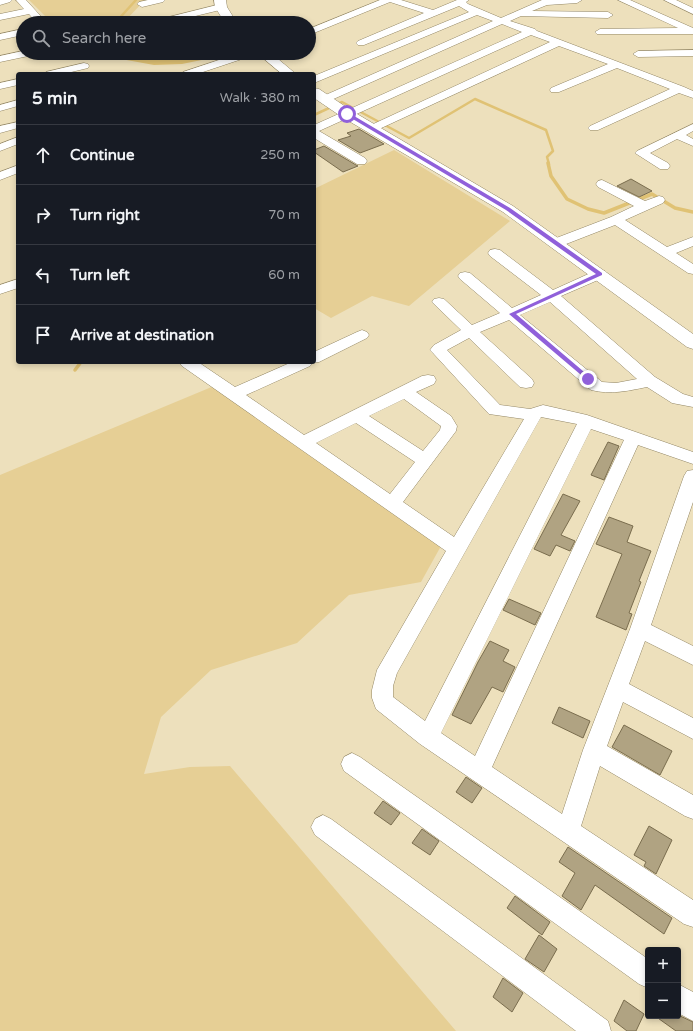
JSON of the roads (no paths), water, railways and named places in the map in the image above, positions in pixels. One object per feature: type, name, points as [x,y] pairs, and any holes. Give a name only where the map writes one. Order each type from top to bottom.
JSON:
[{"type":"main road","points":[[220,4],[227,16]]},
{"type":"main road","points":[[272,60],[287,72]]},
{"type":"main road","points":[[330,103],[508,209],[600,274],[693,343]]},
{"type":"street","points":[[0,2],[7,0]]},
{"type":"street","points":[[21,0],[35,16]]},
{"type":"street","points":[[142,4],[160,0]]},
{"type":"street","points":[[316,29],[388,0]]},
{"type":"street","points":[[392,0],[433,13]]},
{"type":"street","points":[[316,126],[330,103],[518,13],[545,2],[577,0],[642,31]]},
{"type":"street","points":[[600,32],[693,31],[623,0]]},
{"type":"street","points":[[669,0],[693,11]]},
{"type":"street","points":[[361,43],[462,1],[465,6],[477,12],[560,42],[693,95]]},
{"type":"street","points":[[180,16],[220,4]]},
{"type":"street","points":[[0,17],[30,11]]},
{"type":"street","points":[[316,79],[477,12]]},
{"type":"street","points":[[518,13],[533,15],[615,18]]},
{"type":"street","points":[[330,103],[532,32]]},
{"type":"street","points":[[0,37],[16,34]]},
{"type":"street","points":[[373,128],[560,42]]},
{"type":"street","points":[[638,54],[693,53]]},
{"type":"street","points":[[0,59],[16,56]]},
{"type":"street","points":[[79,60],[90,72]]},
{"type":"street","points":[[193,72],[229,60]]},
{"type":"street","points":[[555,90],[617,64]]},
{"type":"street","points":[[58,72],[84,66]]},
{"type":"street","points":[[0,86],[16,82]]},
{"type":"street","points":[[594,128],[680,89]]},
{"type":"street","points":[[0,108],[16,104]]},
{"type":"street","points":[[0,130],[16,126]]},
{"type":"street","points":[[664,166],[641,153],[693,127]]},
{"type":"street","points":[[316,133],[360,161]]},
{"type":"street","points":[[677,135],[693,143]]},
{"type":"street","points":[[0,148],[16,141]]},
{"type":"street","points":[[0,176],[16,172]]},
{"type":"street","points":[[602,184],[642,205]]},
{"type":"street","points":[[556,243],[616,220],[642,205],[659,200]]},
{"type":"street","points":[[616,220],[668,252],[693,270]]},
{"type":"street","points":[[668,252],[693,241]]},
{"type":"street","points":[[495,253],[552,296],[648,381],[678,399],[693,402]]},
{"type":"street","points":[[534,415],[500,412],[495,410],[438,350],[440,346],[471,331],[600,274]]},
{"type":"street","points":[[465,276],[597,386],[613,388],[648,381]]},
{"type":"street","points":[[9,286],[16,297]]},
{"type":"street","points":[[439,302],[526,383]]},
{"type":"street","points":[[316,357],[362,336]]},
{"type":"street","points":[[190,364],[457,550]]},
{"type":"street","points":[[234,394],[301,364]]},
{"type":"street","points":[[303,442],[428,380]]},
{"type":"street","points":[[392,504],[448,431],[449,426],[445,420],[405,392]]},
{"type":"street","points":[[693,458],[587,421],[543,411],[536,412],[387,670],[381,694],[384,702],[428,737],[693,915]]},
{"type":"street","points":[[357,416],[425,460]]},
{"type":"street","points":[[428,737],[587,421]]},
{"type":"street","points":[[479,771],[633,438]]},
{"type":"street","points":[[568,832],[594,750],[640,629],[693,476]]},
{"type":"street","points":[[640,629],[693,656]]},
{"type":"street","points":[[618,689],[693,729]]},
{"type":"street","points":[[594,750],[693,808]]},
{"type":"street","points":[[352,764],[645,973]]},
{"type":"street","points":[[323,828],[598,1031]]},
{"type":"street","points":[[681,999],[693,1008]]},
{"type":"waterway","points":[[121,16],[136,0]]},
{"type":"waterway","points":[[316,114],[342,102],[409,138],[475,99],[546,130],[553,151],[547,157],[549,164]]},
{"type":"waterway","points":[[548,163],[551,176],[567,199],[588,209],[604,213],[652,194],[675,208],[693,212]]},
{"type":"waterway","points":[[75,370],[80,364]]}]
